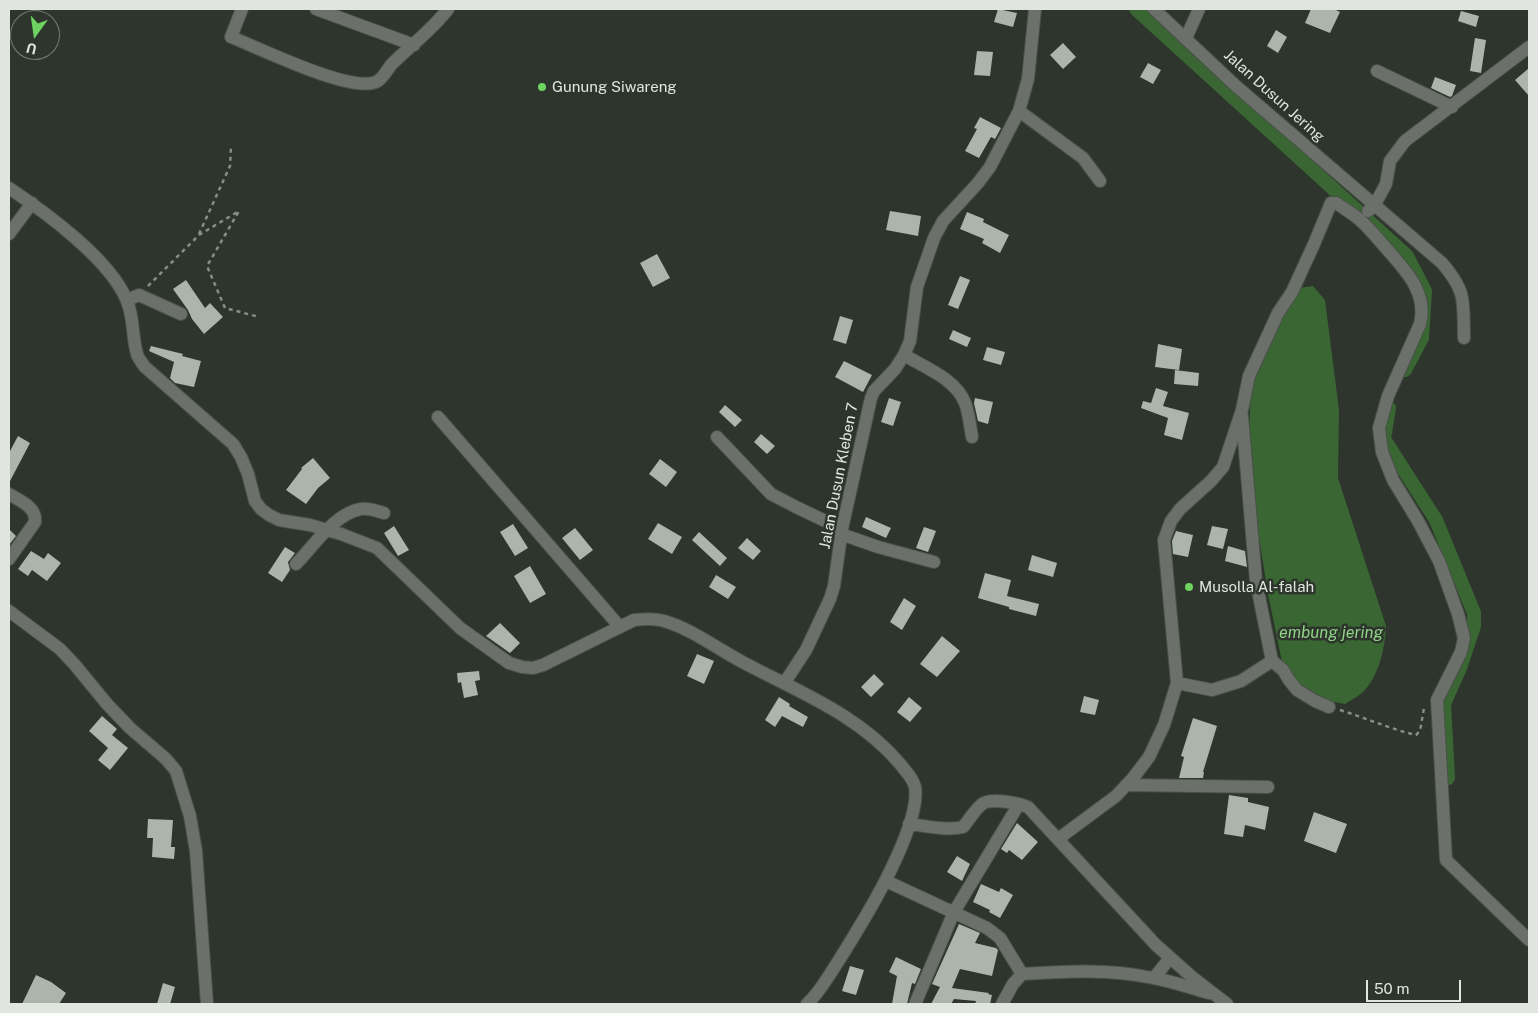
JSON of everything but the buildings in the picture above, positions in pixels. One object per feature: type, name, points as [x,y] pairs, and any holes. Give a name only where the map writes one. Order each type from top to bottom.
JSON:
[{"type":"street","points":[[242,9],[231,37],[334,78],[362,85],[377,82],[392,64],[414,45],[448,9]]},
{"type":"street","points":[[316,9],[414,45]]},
{"type":"street","name":"Jalan Dusun Kleben 7","points":[[785,682],[806,650],[830,599],[836,576],[842,532],[871,398],[874,391],[895,369],[904,355],[912,331],[917,287],[934,238],[943,221],[990,167],[1019,111],[1028,79],[1035,9]]},
{"type":"street","name":"Jalan Dusun Jering","points":[[1154,9],[1366,213]]},
{"type":"street","points":[[1186,38],[1199,9]]},
{"type":"street","points":[[1366,213],[1386,184],[1390,161],[1405,142],[1529,46]]},
{"type":"street","points":[[1377,71],[1452,107]]},
{"type":"street","points":[[1019,111],[1083,158],[1100,181]]},
{"type":"street","points":[[9,188],[60,224],[106,268],[127,300],[137,355],[145,367],[233,444],[241,457],[248,474],[255,501],[260,509],[279,520],[327,530],[377,548],[460,628],[509,663],[533,668],[543,665],[634,620],[662,620],[704,639],[750,666],[785,682],[845,716],[894,757],[912,779],[915,786],[916,797],[909,824],[886,881],[851,942],[810,1004]]},
{"type":"street","points":[[9,234],[32,203]]},
{"type":"street","points":[[1058,839],[1116,796],[1149,757],[1156,745],[1177,683],[1164,540],[1170,521],[1223,467],[1242,410],[1249,376],[1278,313],[1292,292],[1330,203],[1336,203],[1366,213],[1442,263],[1454,277],[1463,296],[1464,338]]},
{"type":"street","points":[[1366,213],[1411,279],[1418,291],[1423,309],[1414,341],[1388,396],[1379,428],[1382,452],[1389,472],[1439,561],[1458,614],[1464,638],[1461,652],[1437,700],[1446,860],[1529,940]]},
{"type":"street","points":[[127,300],[139,295],[181,314]]},
{"type":"street","points":[[904,355],[949,382],[961,394],[966,404],[972,437]]},
{"type":"street","points":[[1242,410],[1256,581],[1272,661],[1283,670],[1297,690],[1315,702],[1329,707]]},
{"type":"street","points":[[438,417],[620,627]]},
{"type":"street","points":[[717,437],[771,494],[842,532],[878,547],[934,562]]},
{"type":"street","points":[[9,494],[28,506],[35,513],[36,517],[35,522],[9,559]]},
{"type":"street","points":[[296,564],[327,530],[346,515],[360,509],[370,509],[384,513]]},
{"type":"street","points":[[9,611],[60,649],[106,704],[166,759],[176,771],[190,816],[196,851],[207,1004]]},
{"type":"street","points":[[1177,683],[1212,690],[1241,680],[1272,661]]},
{"type":"street","points":[[1126,785],[1268,787]]},
{"type":"street","points":[[909,824],[952,829],[960,828],[963,827],[984,802],[1019,804],[1032,810],[1170,958],[1227,1004]]},
{"type":"street","points":[[915,1004],[954,912],[1019,804]]},
{"type":"street","points":[[886,881],[987,928],[1000,938],[1022,974]]},
{"type":"street","points":[[1154,978],[1170,958]]},
{"type":"street","points":[[1002,1004],[1013,984],[1022,974],[1052,972],[1098,972],[1154,978],[1216,996]]},
{"type":"path","points":[[199,235],[230,166],[231,147]]},
{"type":"path","points":[[139,295],[199,235],[239,211],[207,266],[225,308],[258,317]]},
{"type":"path","points":[[1329,707],[1365,718],[1397,731],[1416,735],[1420,731],[1426,703]]},
{"type":"water","name":"embung jering","points":[[1313,286],[1325,300],[1339,410],[1338,478],[1386,626],[1380,662],[1373,679],[1362,693],[1345,704],[1317,699],[1301,689],[1282,662],[1268,594],[1254,507],[1249,437],[1252,387],[1289,302],[1299,288]]},
{"type":"waterway","points":[[1136,9],[1407,256],[1425,291],[1422,338],[1405,370]]},
{"type":"waterway","points":[[1389,408],[1384,439],[1436,520],[1474,613],[1474,626],[1460,668],[1444,704],[1448,778]]},
{"type":"place","name":"Gunung Siwareng","points":[[542,87]]},
{"type":"place","name":"Musolla Al-falah","points":[[1189,587]]}]
